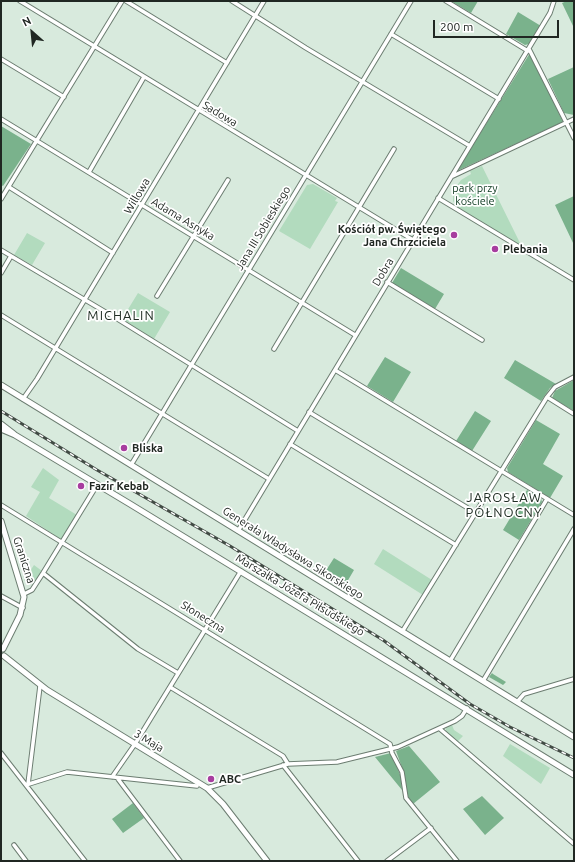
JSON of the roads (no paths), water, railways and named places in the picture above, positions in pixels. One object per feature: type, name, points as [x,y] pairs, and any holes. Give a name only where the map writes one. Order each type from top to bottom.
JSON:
[{"type":"main road","name":"Generała Władysława Sikorskiego","points":[[1,385],[574,737]]},
{"type":"main road","name":"Marszałka Józefa Piłsudskiego","points":[[1,424],[14,435]]},
{"type":"main road","name":"Marszałka Józefa Piłsudskiego","points":[[1,429],[14,435],[97,484],[467,708],[574,775]]},
{"type":"main road","name":"Graniczna","points":[[1,521],[24,594],[23,608],[2,649]]},
{"type":"main road","points":[[2,649],[2,657]]},
{"type":"main road","name":"3 Maja","points":[[2,657],[40,686],[207,788],[223,804],[267,861]]},
{"type":"street","name":"Sadowa","points":[[20,1],[198,111],[413,240]]},
{"type":"street","points":[[1,200],[122,1]]},
{"type":"street","points":[[126,1],[227,63]]},
{"type":"street","points":[[232,1],[306,48],[362,80],[470,146]]},
{"type":"street","name":"Willowa","points":[[23,399],[56,348],[264,1]]},
{"type":"street","name":"Jana III Sobieskiego","points":[[131,465],[411,1]]},
{"type":"street","points":[[446,1],[529,50],[574,138]]},
{"type":"street","name":"Dobra","points":[[238,531],[387,282],[529,50],[550,13],[554,1]]},
{"type":"street","points":[[391,34],[499,99]]},
{"type":"street","points":[[1,59],[64,97]]},
{"type":"street","points":[[89,172],[144,77]]},
{"type":"street","name":"Adama Asnyka","points":[[1,119],[356,335]]},
{"type":"street","points":[[452,177],[574,119]]},
{"type":"street","points":[[274,349],[394,149]]},
{"type":"street","points":[[157,296],[228,180]]},
{"type":"street","points":[[8,187],[113,253]]},
{"type":"street","points":[[438,198],[572,278],[574,274]]},
{"type":"street","points":[[1,250],[298,431]]},
{"type":"street","points":[[1,273],[10,256]]},
{"type":"street","points":[[387,282],[482,340]]},
{"type":"street","points":[[1,315],[269,479]]},
{"type":"street","points":[[335,370],[574,515]]},
{"type":"street","points":[[402,632],[547,397],[555,387],[574,377]]},
{"type":"street","points":[[547,397],[574,414]]},
{"type":"street","points":[[309,412],[476,512]]},
{"type":"street","points":[[290,444],[456,545]]},
{"type":"street","points":[[24,594],[32,590],[97,484]]},
{"type":"street","points":[[450,661],[547,499]]},
{"type":"street","name":"Słoneczna","points":[[1,505],[206,629],[390,744],[392,749]]},
{"type":"street","points":[[483,681],[574,529]]},
{"type":"street","points":[[112,777],[135,744],[241,571]]},
{"type":"street","points":[[43,573],[138,649],[178,673]]},
{"type":"street","points":[[1,596],[23,608]]},
{"type":"street","points":[[517,702],[524,694],[574,679]]},
{"type":"street","points":[[27,784],[40,686]]},
{"type":"street","points":[[170,687],[283,756],[286,765],[358,861]]},
{"type":"street","points":[[207,788],[286,765],[337,762],[392,749],[440,729],[460,718],[467,708]]},
{"type":"street","points":[[440,729],[574,844]]},
{"type":"street","points":[[392,749],[402,772],[406,798],[458,861]]},
{"type":"street","points":[[1,753],[27,784],[85,861]]},
{"type":"street","points":[[1,762],[5,759]]},
{"type":"street","points":[[27,784],[67,772],[118,779],[197,786]]},
{"type":"street","points":[[118,779],[180,861]]},
{"type":"street","points":[[387,861],[431,828]]},
{"type":"street","points":[[14,845],[26,861]]},
{"type":"railway","points":[[1,411],[97,470],[230,546],[383,640],[470,704],[510,727],[574,758]]},
{"type":"place","name":"Kościół pw. Świętego Jana Chrzciciela","points":[[454,235]]},
{"type":"place","name":"Plebania","points":[[495,249]]},
{"type":"place","name":"Bliska","points":[[124,448]]},
{"type":"place","name":"Fazir Kebab","points":[[81,486]]},
{"type":"place","name":"ABC","points":[[211,779]]},
{"type":"district","name":"MICHALIN","points":[[121,316]]},
{"type":"district","name":"JAROSŁAW PÓŁNOCNY","points":[[504,506]]},
{"type":"park label","name":"park przy kościele","points":[[475,194]]}]
